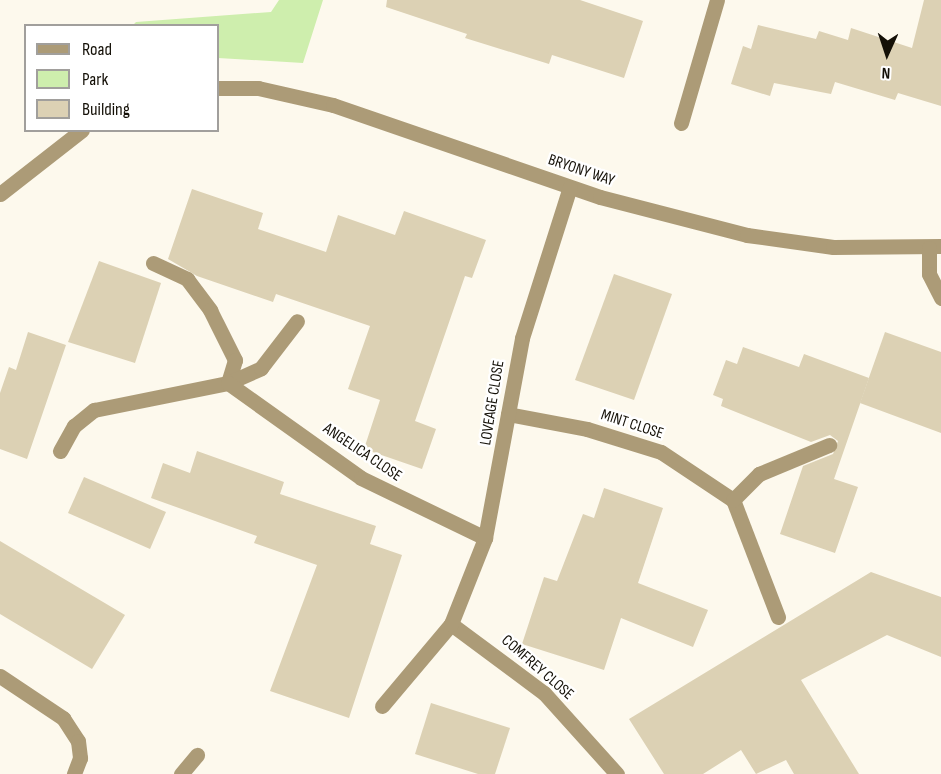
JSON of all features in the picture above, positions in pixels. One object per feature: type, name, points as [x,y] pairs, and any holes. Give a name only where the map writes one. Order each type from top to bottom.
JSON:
[{"type":"street","points":[[681,123],[717,0]]},
{"type":"street","name":"BRYONY WAY","points":[[219,88],[258,88],[333,105],[570,187],[747,235],[833,247],[935,247]]},
{"type":"street","points":[[0,194],[79,132]]},
{"type":"street","name":"LOVEAGE CLOSE","points":[[382,706],[450,624],[485,537],[508,414],[539,275],[570,187]]},
{"type":"street","points":[[935,247],[929,274],[941,298]]},
{"type":"street","points":[[153,263],[187,279],[210,310],[235,360],[228,383]]},
{"type":"street","points":[[60,451],[74,426],[94,410],[228,383],[261,368],[297,321]]},
{"type":"street","name":"ANGELICA CLOSE","points":[[228,383],[361,478],[485,537]]},
{"type":"street","name":"MINT CLOSE","points":[[508,414],[587,429],[661,452],[733,500]]},
{"type":"street","points":[[778,617],[733,500],[759,474],[829,445]]},
{"type":"street","name":"COMFREY CLOSE","points":[[450,624],[544,693],[617,774]]},
{"type":"street","points":[[0,676],[63,718],[78,741],[80,758],[74,774]]},
{"type":"street","points":[[181,774],[197,755]]},
{"type":"green space","points":[[279,0],[323,0],[303,63],[219,58],[219,24],[134,24],[136,22],[271,12]]},
{"type":"building","points":[[387,0],[580,0],[643,21],[624,78],[552,55],[549,64],[465,38],[467,34],[386,7]]},
{"type":"building","points":[[924,0],[941,0],[941,106],[898,93],[895,100],[835,82],[831,94],[774,83],[770,96],[731,84],[743,46],[751,49],[758,25],[816,39],[819,31],[848,40],[851,28],[912,48]]},
{"type":"building","points":[[192,189],[263,213],[258,229],[326,252],[338,215],[395,235],[404,211],[486,240],[472,278],[465,276],[415,421],[436,429],[422,469],[364,449],[380,400],[348,389],[370,326],[276,294],[273,302],[197,276],[168,259]]},
{"type":"building","points":[[99,261],[161,283],[135,363],[68,342]]},
{"type":"building","points":[[614,274],[672,294],[634,400],[575,380]]},
{"type":"building","points":[[28,332],[66,345],[27,459],[0,449],[0,393],[9,367],[16,370]]},
{"type":"building","points":[[885,332],[941,352],[941,433],[860,403]]},
{"type":"building","points":[[743,347],[799,367],[804,354],[869,378],[834,479],[858,487],[835,553],[780,534],[803,466],[833,454],[838,441],[830,435],[811,442],[721,406],[723,399],[713,395],[726,360],[737,364]]},
{"type":"building","points":[[197,451],[284,482],[280,494],[376,526],[370,544],[402,555],[349,718],[270,691],[317,565],[254,543],[257,536],[151,498],[163,463],[190,473]]},
{"type":"building","points":[[84,477],[166,512],[150,549],[68,513]]},
{"type":"building","points":[[604,488],[663,508],[638,583],[708,610],[693,647],[621,618],[604,670],[522,644],[544,577],[557,581],[583,514],[594,518]]},
{"type":"building","points":[[0,541],[125,615],[92,669],[0,614]]},
{"type":"building","points":[[871,572],[941,597],[941,657],[887,635],[801,680],[859,774],[794,774],[786,760],[756,774],[741,750],[703,774],[664,774],[629,719]]},
{"type":"building","points":[[431,703],[510,728],[495,774],[478,774],[415,754]]}]
